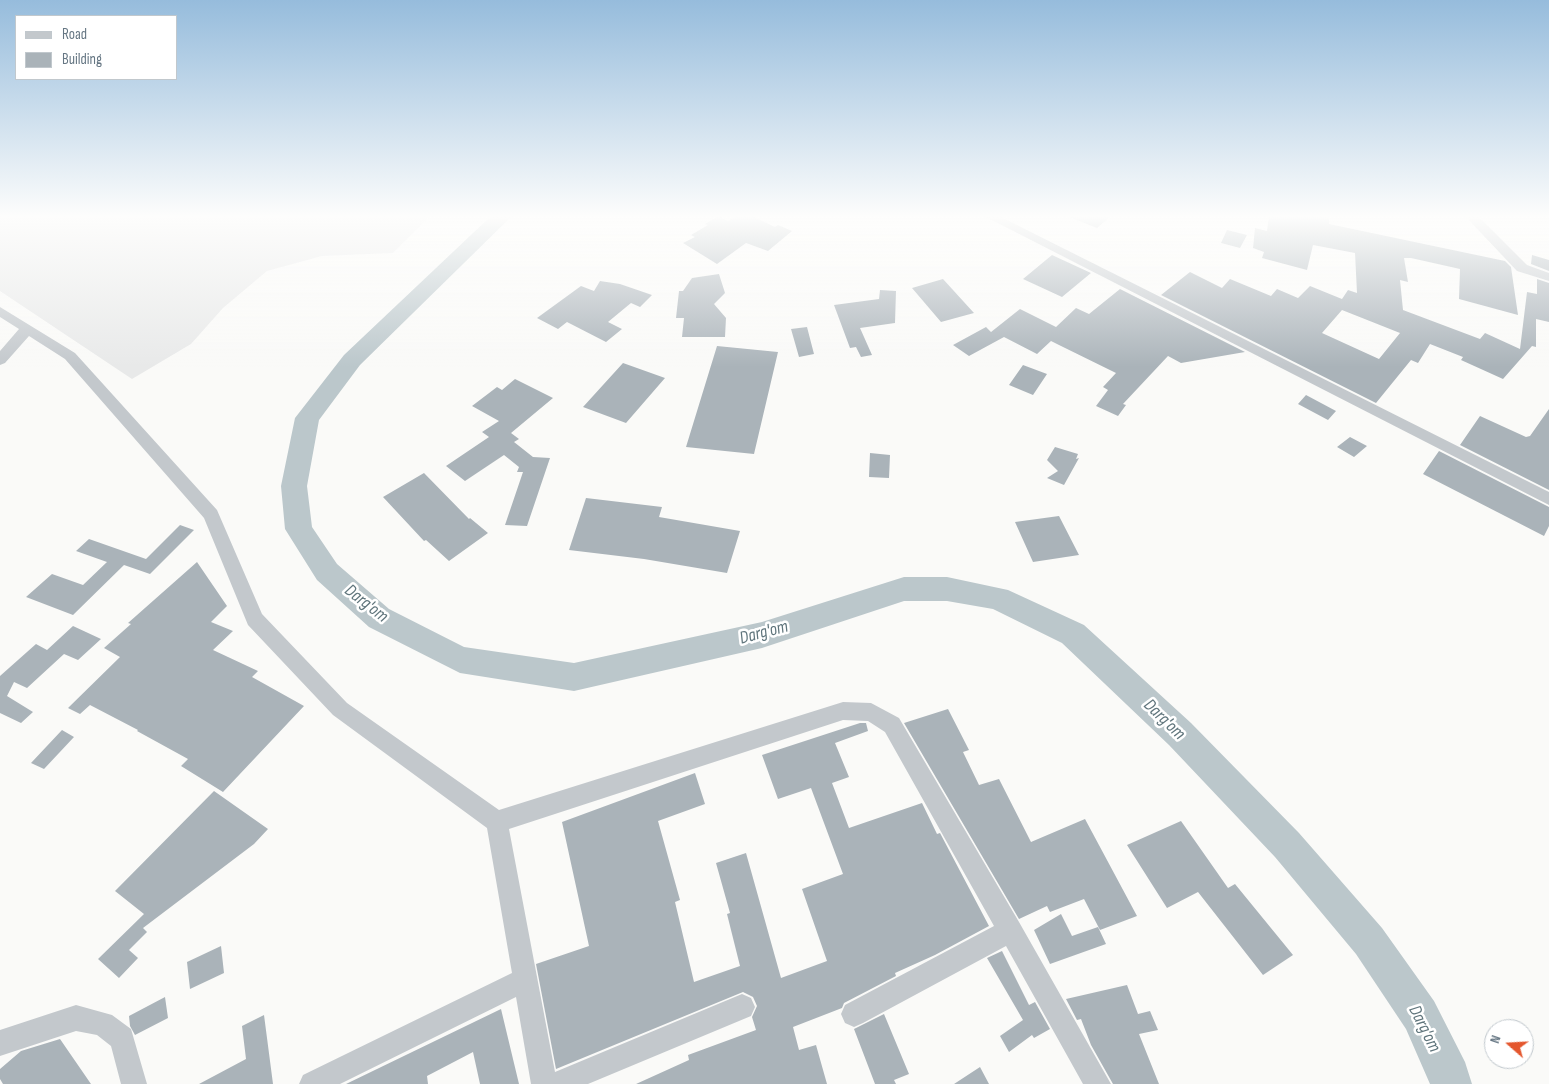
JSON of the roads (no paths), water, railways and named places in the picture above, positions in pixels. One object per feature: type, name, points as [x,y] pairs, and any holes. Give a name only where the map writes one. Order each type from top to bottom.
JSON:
[{"type":"street","points":[[1090,267],[1549,499]]},
{"type":"street","points":[[1521,267],[1549,277]]},
{"type":"street","points":[[0,311],[70,356],[211,515],[255,619],[340,709],[497,822],[544,1084]]},
{"type":"street","points":[[0,360],[27,329]]},
{"type":"street","points":[[497,822],[843,711],[871,712],[892,725],[1098,1084]]},
{"type":"street","points":[[854,1014],[1011,930]]},
{"type":"street","points":[[312,1084],[525,979]]},
{"type":"street","points":[[557,1084],[742,1007]]},
{"type":"street","points":[[0,1043],[76,1018],[103,1024],[122,1038],[134,1084]]},
{"type":"waterway","name":"Darg'om","points":[[449,267],[352,360],[307,418],[294,486],[299,529],[327,572],[379,618],[460,660],[574,677],[762,635],[904,589],[947,589],[998,598],[1073,634],[1180,734],[1287,845],[1369,941],[1420,1015],[1450,1077],[1451,1084]]}]
